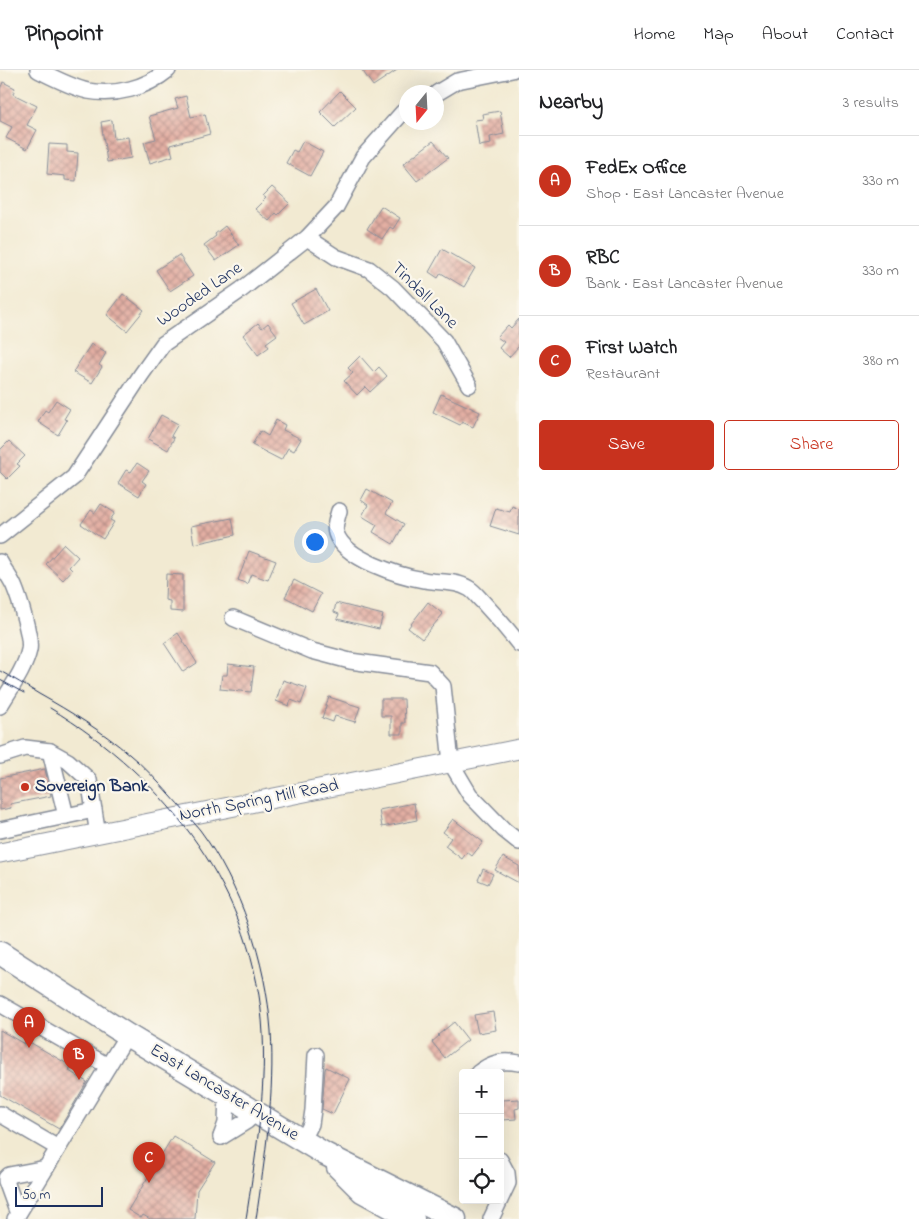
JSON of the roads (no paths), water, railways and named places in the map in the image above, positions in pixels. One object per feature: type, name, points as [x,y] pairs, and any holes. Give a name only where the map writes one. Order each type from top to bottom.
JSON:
[{"type":"highway","name":"East Lancaster Avenue","points":[[0,953],[127,1035],[325,1154],[455,1219]]},
{"type":"highway","points":[[325,1154],[362,1191],[413,1219]]},
{"type":"main road","name":"North Spring Mill Road","points":[[0,853],[519,749]]},
{"type":"street","points":[[38,70],[68,84],[87,90],[117,92],[148,83],[168,70]]},
{"type":"street","points":[[444,88],[457,81],[512,70]]},
{"type":"street","name":"Wooded Lane","points":[[0,536],[74,477],[163,344],[241,290],[307,238],[336,207],[363,158],[399,117]]},
{"type":"street","name":"Tindall Lane","points":[[307,238],[336,256],[369,269],[394,288],[444,341],[469,385]]},
{"type":"street","points":[[339,511],[335,531],[338,540],[351,552],[369,563],[388,570],[424,580],[457,584],[470,588],[519,644]]},
{"type":"street","points":[[0,562],[13,585],[30,642],[29,651],[23,666],[0,706]]},
{"type":"street","points":[[233,618],[312,651],[350,661],[430,672],[443,686],[450,763],[470,795],[504,830],[519,842]]},
{"type":"street","points":[[0,756],[25,748],[50,752],[68,761],[89,780],[98,834]]},
{"type":"street","points":[[50,752],[66,816]]},
{"type":"street","points":[[0,830],[94,810]]},
{"type":"street","points":[[0,1004],[108,1066]]},
{"type":"street","points":[[17,1217],[127,1035]]},
{"type":"street","points":[[303,1140],[311,1124],[316,1055]]},
{"type":"street","points":[[484,1069],[505,1061],[519,1063]]},
{"type":"street","points":[[227,1095],[226,1123],[221,1137],[247,1122],[257,1112]]},
{"type":"street","points":[[0,1114],[58,1148]]},
{"type":"street","points":[[504,1167],[507,1172],[508,1183],[504,1191]]},
{"type":"street","points":[[17,1217],[6,1178],[9,1175],[46,1168]]},
{"type":"street","points":[[491,1219],[498,1204]]},
{"type":"tram line","points":[[0,671],[86,722],[151,774],[200,830],[228,875],[249,925],[257,952],[264,978],[271,1031],[272,1078],[266,1149],[256,1219]]},
{"type":"tram line","points":[[0,680],[24,693]]},
{"type":"tram line","points":[[50,708],[93,737],[132,769],[167,805],[198,845],[224,888],[243,934],[257,982],[264,1057],[259,1127],[246,1219]]},
{"type":"place","name":"Sovereign Bank","points":[[25,787]]},
{"type":"place","name":"FedEx Office","points":[[29,1048]]},
{"type":"place","name":"RBC","points":[[79,1080]]},
{"type":"place","name":"First Watch","points":[[149,1183]]}]
